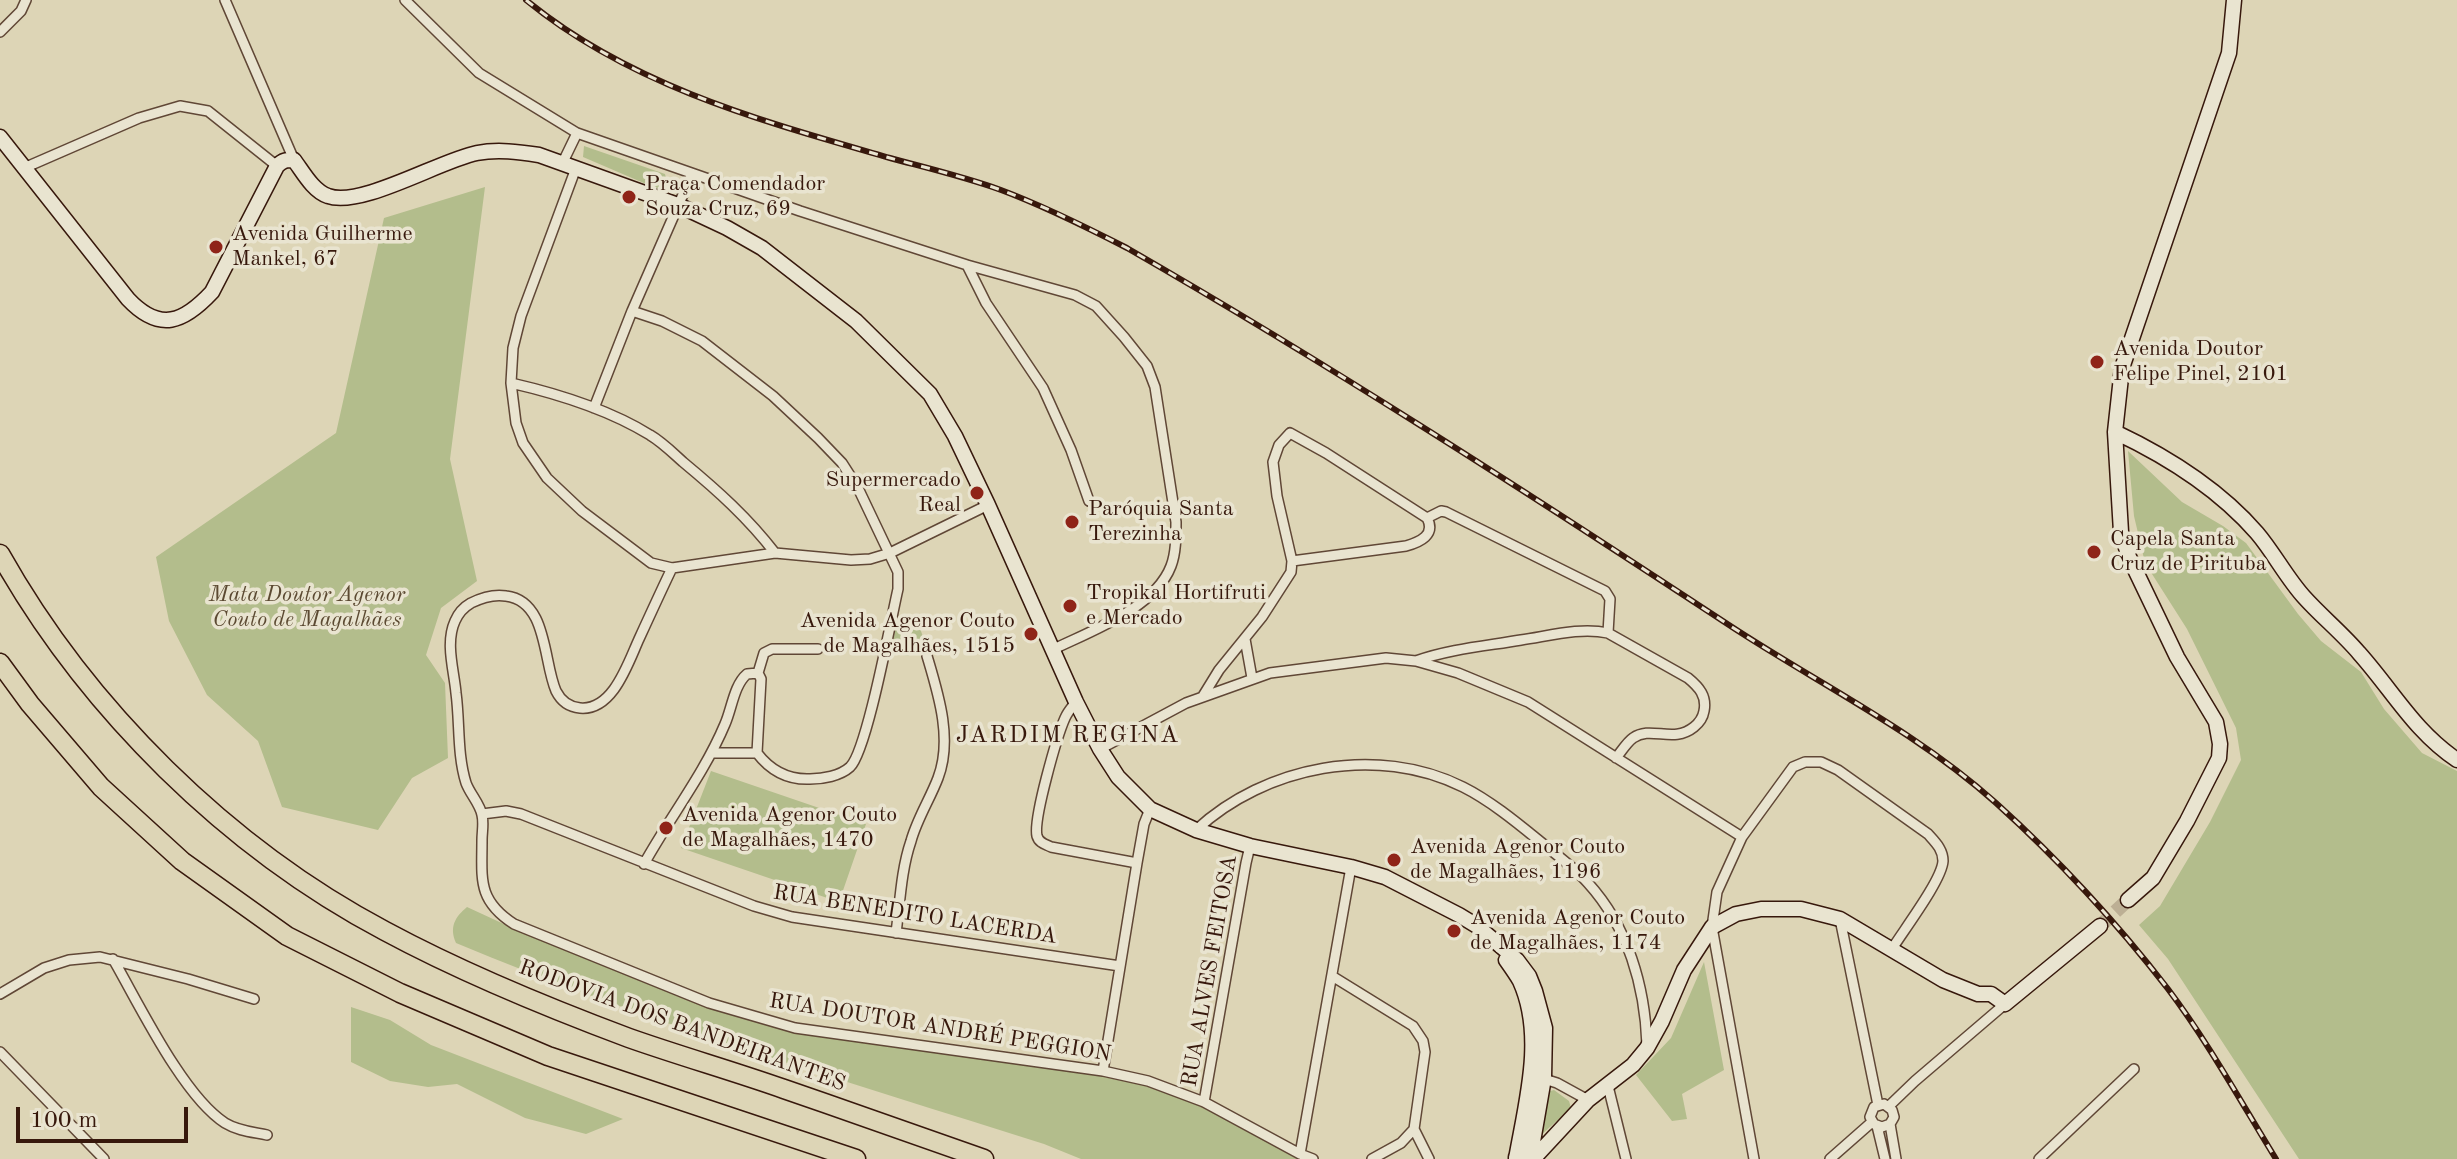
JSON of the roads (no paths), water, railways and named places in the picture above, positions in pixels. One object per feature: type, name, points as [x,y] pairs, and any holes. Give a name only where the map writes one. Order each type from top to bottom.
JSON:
[{"type":"highway","name":"RODOVIA DOS BANDEIRANTES","points":[[0,554],[15,582],[79,672],[140,745],[227,825],[298,878],[382,930],[476,976],[629,1038],[984,1159]]},
{"type":"highway","points":[[0,663],[30,704],[101,787],[182,861],[287,936],[400,993],[548,1056],[856,1159]]},
{"type":"street","points":[[0,32],[21,11],[26,0]]},
{"type":"street","points":[[225,0],[294,160],[315,188],[327,196],[352,197],[473,153],[515,151],[570,165],[678,205],[727,228],[762,248],[856,321],[930,394],[955,436],[1100,749],[1118,777],[1150,809],[1196,830],[1250,846],[1385,877],[1459,915],[1496,943],[1519,980],[1533,1032],[1537,1077],[1527,1158],[1536,1156],[1588,1100],[1633,1065],[1647,1048],[1684,970],[1712,927],[1736,914],[1761,909],[1801,909],[1840,919],[1943,980],[1978,994],[1991,994],[2005,1004]]},
{"type":"street","points":[[405,0],[479,73],[577,133],[967,265],[1075,295],[1096,306],[1147,366],[1155,387],[1176,522],[1176,543],[1172,564],[1151,593],[1122,617],[1054,649]]},
{"type":"street","points":[[2128,900],[2153,878],[2219,758],[2216,722],[2177,657],[2129,557],[2121,532],[2115,432],[2122,368],[2229,53],[2234,0]]},
{"type":"street","points":[[24,168],[139,118],[180,106],[208,111],[277,166]]},
{"type":"street","points":[[577,133],[570,165],[521,316],[513,348],[511,383],[516,423],[523,443],[547,478],[582,511],[651,563],[672,568],[775,553],[870,559],[890,553],[988,505]]},
{"type":"street","points":[[0,137],[128,299],[139,311],[165,321],[185,316],[212,292],[277,166],[282,161],[294,160]]},
{"type":"street","points":[[594,408],[632,311],[692,174]]},
{"type":"street","points":[[967,265],[986,303],[1043,388],[1071,450],[1089,501]]},
{"type":"street","points":[[632,311],[662,321],[702,341],[773,396],[806,427],[842,463],[858,488],[898,572],[898,589],[856,758],[839,773],[805,780],[770,768],[757,753],[761,688],[758,673],[764,653],[772,649],[818,649]]},
{"type":"street","points":[[511,383],[594,408],[653,436],[751,522],[775,553]]},
{"type":"street","points":[[2115,432],[2173,461],[2214,491],[2257,533],[2302,595],[2360,654],[2412,721],[2439,748],[2457,760]]},
{"type":"street","points":[[1203,696],[1291,572],[1292,561],[1277,496],[1273,462],[1279,445],[1290,433],[1348,466],[1427,518],[1431,524],[1421,542],[1406,546],[1292,561]]},
{"type":"street","points":[[1427,518],[1441,511],[1446,512],[1605,591],[1610,599],[1608,633]]},
{"type":"street","points":[[482,814],[467,786],[461,759],[451,640],[455,622],[462,610],[470,604],[500,595],[512,596],[524,604],[535,617],[542,633],[556,691],[562,701],[584,709],[611,693],[672,568]]},
{"type":"street","points":[[1416,661],[1456,650],[1596,630],[1608,633],[1699,687],[1705,699],[1704,714],[1697,725],[1682,735],[1645,733],[1633,738],[1616,758]]},
{"type":"street","points":[[1245,639],[1252,678]]},
{"type":"street","points":[[896,933],[907,853],[940,774],[945,746],[940,706],[927,656]]},
{"type":"street","points":[[1100,749],[1203,696],[1252,678],[1289,670],[1386,658],[1416,661],[1486,683],[1528,702],[1742,837]]},
{"type":"street","points":[[644,864],[712,753],[743,677],[758,673]]},
{"type":"street","points":[[1076,702],[1064,721],[1045,787],[1036,834],[1040,842],[1051,847],[1137,863]]},
{"type":"street","points":[[712,753],[757,753]]},
{"type":"street","points":[[1754,1159],[1712,927],[1717,892],[1742,837],[1793,767],[1805,762],[1821,762],[1838,770],[1928,834],[1940,847],[1943,862],[1937,878],[1892,949]]},
{"type":"street","points":[[1196,830],[1211,816],[1269,783],[1304,772],[1346,765],[1398,768],[1463,787],[1522,826],[1567,864],[1587,881],[1611,912],[1635,966],[1646,1018],[1647,1048]]},
{"type":"street","points":[[1103,1071],[1137,863],[1150,809]]},
{"type":"street","name":"RUA BENEDITO LACERDA","points":[[482,814],[506,811],[521,814],[754,906],[792,917],[1120,966]]},
{"type":"street","name":"RUA DOUTOR ANDRÉ PEGGION","points":[[482,814],[483,886],[497,913],[514,924],[709,1003],[795,1028],[1103,1071],[1148,1081],[1204,1102],[1313,1159]]},
{"type":"street","name":"RUA ALVES FEITOSA","points":[[1204,1102],[1250,846]]},
{"type":"street","points":[[1300,1154],[1351,867]]},
{"type":"street","points":[[1840,919],[1884,1105],[1894,1117],[1890,1124],[1896,1159]]},
{"type":"street","points":[[1885,1159],[1872,1110],[1884,1105],[1915,1081],[2100,926]]},
{"type":"street","points":[[0,994],[44,968],[85,957],[113,959],[254,999]]},
{"type":"street","points":[[113,959],[171,1060],[197,1096],[227,1124],[267,1135]]},
{"type":"street","points":[[1332,976],[1413,1026],[1423,1041],[1425,1052],[1414,1129],[1429,1159]]},
{"type":"street","points":[[0,1052],[104,1159]]},
{"type":"street","points":[[2039,1159],[2134,1069]]},
{"type":"street","points":[[1537,1077],[1588,1100]]},
{"type":"street","points":[[1608,1086],[1626,1159]]},
{"type":"street","points":[[1830,1159],[1875,1124],[1890,1124]]},
{"type":"street","points":[[1372,1159],[1401,1143],[1414,1129]]},
{"type":"tunnel","points":[[2100,926],[2128,900]]},
{"type":"railway","points":[[526,0],[609,56],[699,97],[794,130],[1001,190],[1127,248],[1355,385],[1762,646],[1900,730],[1996,803],[2042,846],[2108,916],[2183,1009],[2276,1159]]},
{"type":"place","name":"Praça Comendador Souza Cruz, 69","points":[[629,197]]},
{"type":"place","name":"Avenida Guilherme Mankel, 67","points":[[216,247]]},
{"type":"place","name":"Avenida Doutor Felipe Pinel, 2101","points":[[2097,362]]},
{"type":"place","name":"Supermercado Real","points":[[977,493]]},
{"type":"place","name":"Paróquia Santa Terezinha","points":[[1072,522]]},
{"type":"place","name":"Capela Santa Cruz de Pirituba","points":[[2094,552]]},
{"type":"place","name":"Tropikal Hortifruti e Mercado","points":[[1070,606]]},
{"type":"place","name":"Avenida Agenor Couto de Magalhães, 1515","points":[[1031,634]]},
{"type":"place","name":"Avenida Agenor Couto de Magalhães, 1470","points":[[666,828]]},
{"type":"place","name":"Avenida Agenor Couto de Magalhães, 1196","points":[[1394,860]]},
{"type":"place","name":"Avenida Agenor Couto de Magalhães, 1174","points":[[1454,931]]},
{"type":"district","name":"JARDIM REGINA","points":[[1068,736]]},
{"type":"park label","name":"Mata Doutor Agenor Couto de Magalhães","points":[[307,608]]}]
